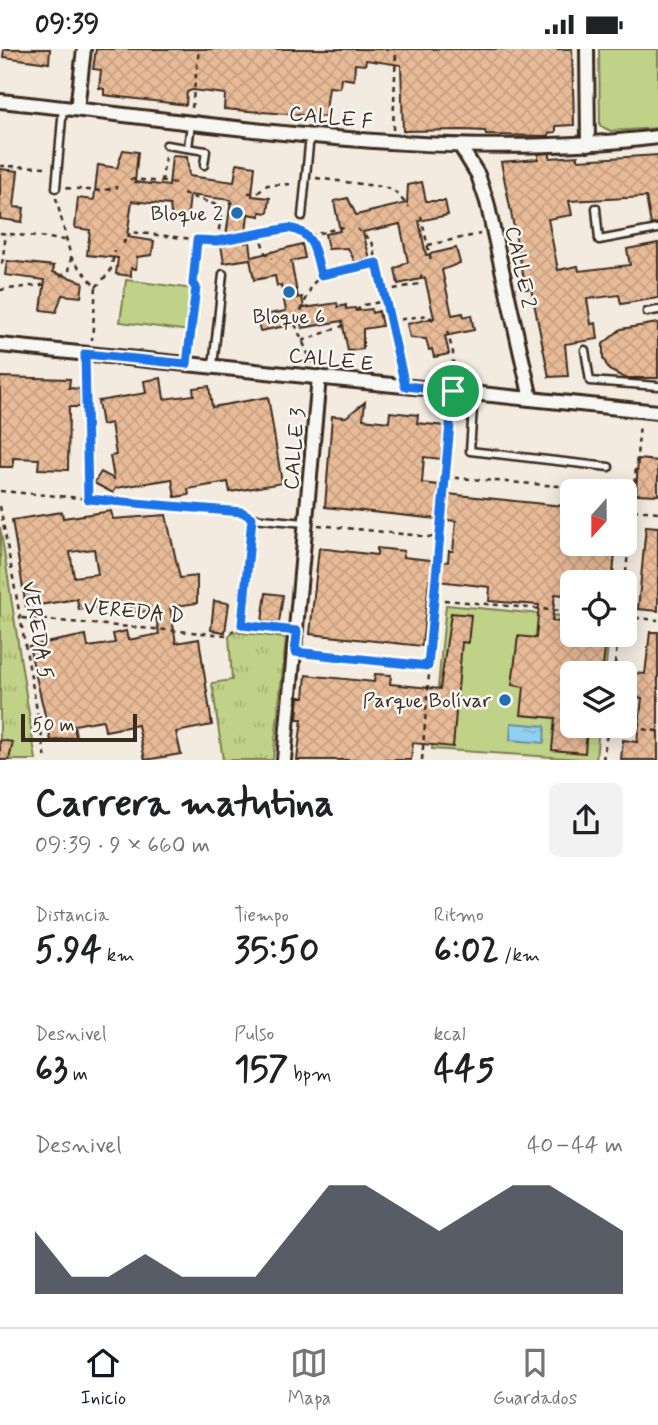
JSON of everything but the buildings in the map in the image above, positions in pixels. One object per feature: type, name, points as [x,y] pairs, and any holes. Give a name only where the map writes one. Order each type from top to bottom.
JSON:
[{"type":"street","points":[[77,109],[84,49]]},
{"type":"street","points":[[587,49],[588,144]]},
{"type":"street","name":"CALLE F","points":[[0,101],[461,148],[588,144],[658,137]]},
{"type":"street","name":"CALLE 2","points":[[461,148],[478,175],[531,399]]},
{"type":"street","name":"CALLE E","points":[[0,345],[658,412]]},
{"type":"street","name":"CALLE 3","points":[[284,760],[319,377]]},
{"type":"lane","points":[[56,188],[63,107]]},
{"type":"lane","points":[[188,148],[191,121]]},
{"type":"lane","points":[[302,216],[310,134]]},
{"type":"lane","points":[[166,145],[206,151],[204,165]]},
{"type":"lane","points":[[596,208],[598,240],[658,229]]},
{"type":"lane","points":[[213,367],[223,274]]},
{"type":"lane","points":[[647,312],[658,310]]},
{"type":"lane","points":[[585,349],[590,381],[658,386]]},
{"type":"lane","points":[[474,393],[470,451],[609,467]]},
{"type":"lane","points":[[297,631],[242,625],[252,518],[307,524]]},
{"type":"path","points":[[191,121],[199,49]]},
{"type":"path","points":[[392,143],[396,49]]},
{"type":"path","points":[[162,182],[166,145]]},
{"type":"path","points":[[0,166],[20,164],[57,167]]},
{"type":"path","points":[[130,179],[176,183]]},
{"type":"path","points":[[248,193],[258,193],[275,184],[306,180],[383,187],[393,190],[409,207]]},
{"type":"path","points":[[96,287],[71,257],[65,240],[56,188],[101,191],[118,187]]},
{"type":"path","points":[[183,194],[223,207],[236,201]]},
{"type":"path","points":[[217,241],[223,207]]},
{"type":"path","points":[[421,216],[431,261]]},
{"type":"path","points":[[124,244],[124,241],[128,241],[130,232],[217,241],[289,228],[309,236],[346,226]]},
{"type":"path","points":[[357,229],[370,238],[405,386]]},
{"type":"path","points":[[428,245],[493,231]]},
{"type":"path","points":[[258,232],[265,253],[272,258]]},
{"type":"path","points":[[0,233],[65,240]]},
{"type":"path","points":[[2,264],[6,234]]},
{"type":"path","points":[[309,236],[321,275]]},
{"type":"path","points":[[187,364],[196,287],[193,284],[197,240]]},
{"type":"path","points":[[88,499],[88,354],[96,287],[110,272],[115,251]]},
{"type":"path","points":[[60,276],[69,271],[71,257]]},
{"type":"path","points":[[301,311],[312,285],[321,275],[377,263]]},
{"type":"path","points":[[384,291],[419,284],[423,271]]},
{"type":"path","points":[[0,290],[49,284]]},
{"type":"path","points":[[356,311],[363,305],[386,302]]},
{"type":"path","points":[[391,321],[428,315],[435,323]]},
{"type":"path","points":[[295,324],[319,377]]},
{"type":"path","points":[[302,341],[348,324]]},
{"type":"path","points":[[422,760],[453,391],[453,352],[447,331]]},
{"type":"path","points":[[635,479],[641,410]]},
{"type":"path","points":[[445,477],[560,486]]},
{"type":"path","points":[[0,491],[242,512],[252,518]]},
{"type":"path","name":"VEREDA 5","points":[[0,506],[46,760]]},
{"type":"path","points":[[637,510],[658,512]]},
{"type":"path","points":[[307,524],[440,538]]},
{"type":"path","points":[[434,599],[560,611]]},
{"type":"path","name":"VEREDA D","points":[[20,618],[226,635],[242,625]]},
{"type":"path","points":[[637,618],[658,621]]},
{"type":"path","points":[[295,652],[428,666]]},
{"type":"path","points":[[637,729],[658,731]]},
{"type":"path","points":[[603,760],[606,738]]},
{"type":"green space","points":[[599,49],[658,49],[658,128],[611,131],[600,126]]},
{"type":"green space","points":[[126,280],[194,289],[189,331],[120,322]]},
{"type":"green space","points":[[0,527],[3,545],[36,760],[0,760]]},
{"type":"green space","name":"Parque Bolívar","points":[[446,605],[560,616],[560,647],[608,647],[606,661],[560,661],[560,738],[598,738],[596,760],[432,749]]},
{"type":"green space","points":[[235,632],[286,638],[273,760],[223,760],[212,683],[232,680],[229,636]]},
{"type":"water","points":[[511,723],[545,726],[544,743],[510,740]]},
{"type":"place","name":"Bloque 2","points":[[237,213]]},
{"type":"place","name":"Bloque 6","points":[[289,292]]},
{"type":"place","name":"Parque Bolívar","points":[[505,700]]},
{"type":"route","points":[[289,228],[303,232],[313,241],[321,275],[377,263],[405,386],[453,391],[428,666],[295,652],[297,631],[242,625],[252,518],[242,512],[88,499],[85,354],[187,364],[196,287],[193,284],[197,240],[217,241],[289,228]]}]
